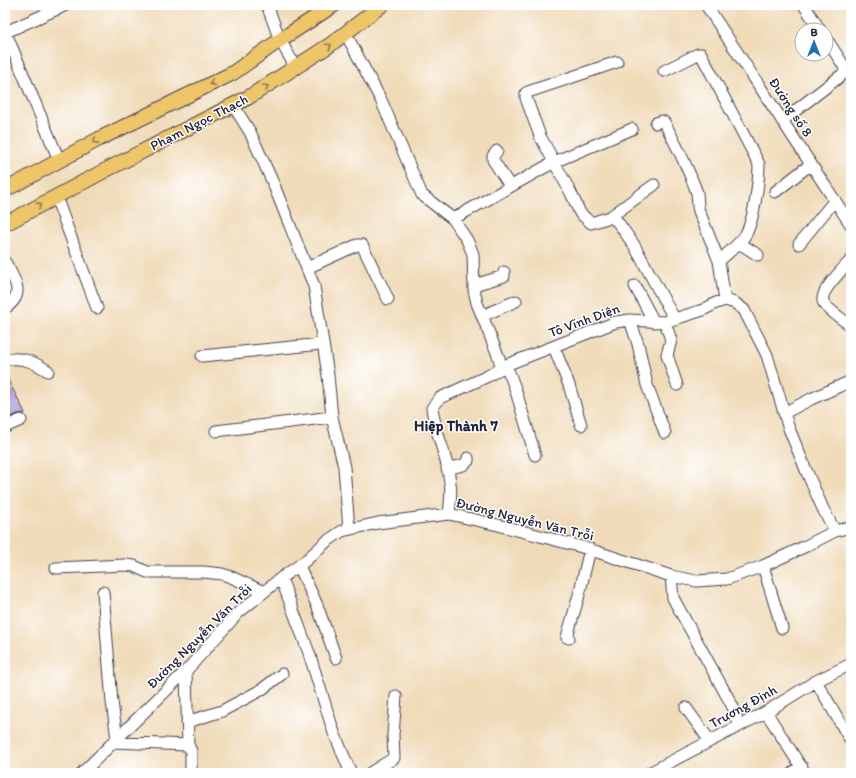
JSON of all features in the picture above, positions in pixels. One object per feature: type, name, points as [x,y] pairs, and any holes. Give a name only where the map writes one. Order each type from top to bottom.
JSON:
[{"type":"main road","name":"Phạm Ngọc Thạch","points":[[5,190],[60,160],[233,73],[334,5]]},
{"type":"main road","name":"Phạm Ngọc Thạch","points":[[5,224],[249,97],[296,68],[346,34],[382,5]]},
{"type":"street","points":[[60,160],[8,47],[5,31],[66,5]]},
{"type":"street","points":[[267,5],[280,40],[296,68]]},
{"type":"street","name":"Đường số 8","points":[[706,5],[851,225]]},
{"type":"street","points":[[804,5],[815,22]]},
{"type":"street","points":[[346,34],[382,100],[422,195],[453,219],[467,240],[473,254],[474,285],[477,303],[499,358],[515,388],[535,455]]},
{"type":"street","points":[[782,120],[849,73],[834,50]]},
{"type":"street","points":[[664,71],[698,54],[701,54],[759,164],[758,181],[750,223],[744,237],[719,261]]},
{"type":"street","points":[[617,62],[526,94],[526,98],[540,136],[580,213],[591,223],[610,216],[654,185]]},
{"type":"street","points":[[233,105],[250,132],[274,183],[314,286],[328,375],[332,417],[344,467],[349,529]]},
{"type":"street","points":[[656,123],[660,121],[664,122],[685,160],[697,196],[699,212],[719,261],[725,300],[735,303],[744,310],[767,355],[788,426],[810,480],[835,530]]},
{"type":"street","points":[[453,219],[554,162],[632,129]]},
{"type":"street","points":[[497,151],[493,156],[493,160],[510,186]]},
{"type":"street","points":[[775,192],[811,164]]},
{"type":"street","points":[[56,197],[97,308]]},
{"type":"street","points":[[799,244],[835,200]]},
{"type":"street","points":[[610,216],[617,221],[634,245],[665,321],[671,340],[667,355],[677,385]]},
{"type":"street","points":[[739,243],[758,255]]},
{"type":"street","points":[[307,268],[361,244],[388,299]]},
{"type":"street","points":[[851,260],[823,295],[823,302],[851,326]]},
{"type":"street","points":[[5,262],[16,281],[18,289],[13,302],[5,308]]},
{"type":"street","points":[[474,285],[504,276],[504,272]]},
{"type":"street","points":[[636,286],[665,321]]},
{"type":"street","name":"Tô Vĩnh Diện","points":[[449,514],[451,484],[432,408],[440,398],[488,376],[504,366],[616,322],[630,320],[665,321],[704,310],[725,300]]},
{"type":"street","points":[[482,316],[516,301]]},
{"type":"street","points":[[630,320],[638,344],[647,385],[665,433]]},
{"type":"street","points":[[202,356],[322,344]]},
{"type":"street","points":[[554,347],[569,385],[581,425]]},
{"type":"street","points":[[5,360],[23,359],[33,362],[48,371]]},
{"type":"street","points":[[784,413],[851,381]]},
{"type":"street","points":[[216,431],[332,417]]},
{"type":"street","points":[[5,427],[21,420]]},
{"type":"street","points":[[447,469],[463,465],[468,461],[468,458]]},
{"type":"street","name":"Đường Nguyễn Văn Trỗi","points":[[82,773],[186,670],[238,614],[281,578],[299,566],[326,542],[342,531],[378,523],[449,514],[590,549],[671,576],[696,581],[727,579],[763,566],[806,546],[835,530],[851,527]]},
{"type":"street","points":[[569,638],[567,637],[590,549]]},
{"type":"street","points":[[56,568],[126,565],[134,566],[147,572],[214,573],[231,577],[264,592]]},
{"type":"street","points":[[299,566],[317,604],[336,658]]},
{"type":"street","points":[[763,566],[782,628]]},
{"type":"street","points":[[671,576],[673,598],[733,707],[739,726]]},
{"type":"street","points":[[281,578],[309,653],[334,733],[351,773]]},
{"type":"street","points":[[103,592],[115,741],[188,745]]},
{"type":"street","name":"Trương Định","points":[[649,773],[766,712],[816,682],[851,664]]},
{"type":"street","points":[[186,670],[188,745],[191,751],[191,773]]},
{"type":"street","points":[[187,722],[222,711],[261,690],[282,674]]},
{"type":"street","points":[[816,682],[851,741]]},
{"type":"street","points":[[370,773],[393,760],[396,696]]},
{"type":"street","points":[[686,708],[710,742]]},
{"type":"street","points":[[766,712],[803,770],[792,773]]},
{"type":"building","points":[[5,374],[25,413],[5,419]]},
{"type":"district","name":"Hiệp Thành 7","points":[[456,426]]}]
